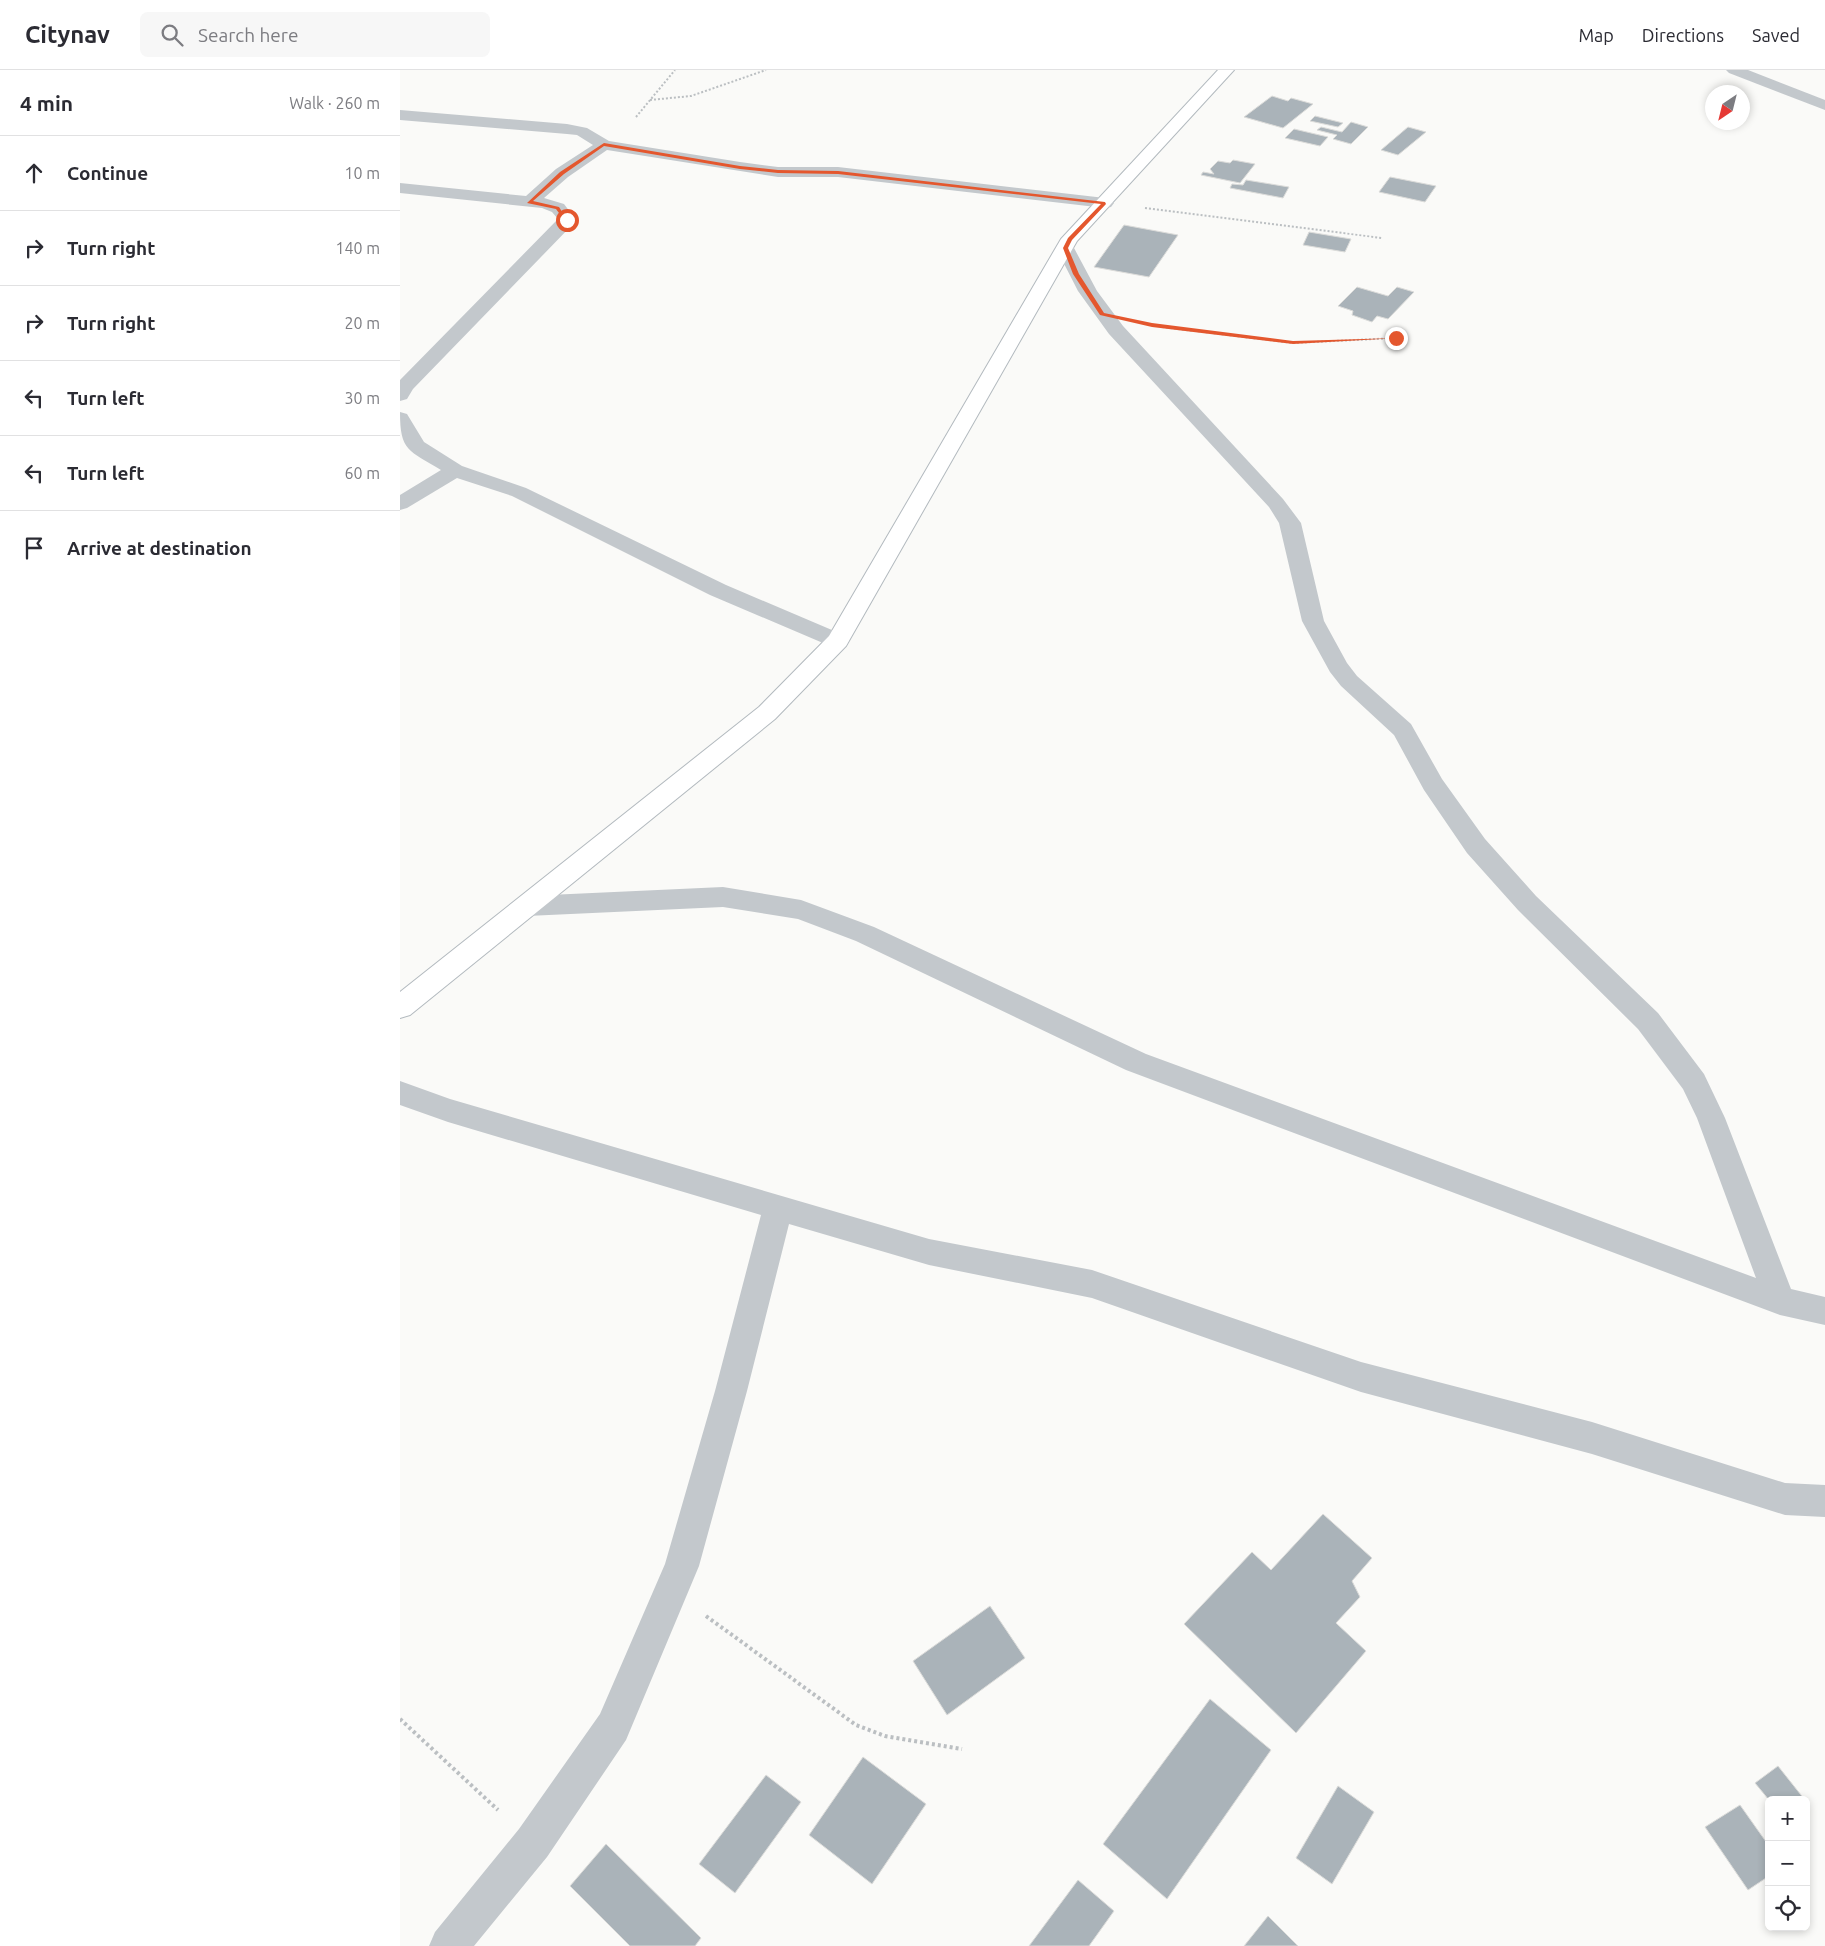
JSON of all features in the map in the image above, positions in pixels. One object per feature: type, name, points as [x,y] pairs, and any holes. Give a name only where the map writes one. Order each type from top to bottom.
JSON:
[{"type":"street","points":[[400,1007],[768,713],[838,641],[1070,240],[1226,70]]},
{"type":"street","points":[[1734,70],[1825,106]]},
{"type":"street","points":[[400,115],[580,131],[604,145],[740,168],[778,172],[838,172],[1105,203]]},
{"type":"street","points":[[529,202],[562,173],[604,145]]},
{"type":"street","points":[[400,188],[529,202],[558,208],[567,220],[443,345],[404,387],[400,395]]},
{"type":"street","points":[[1065,248],[1076,274],[1102,314],[1157,377],[1276,503],[1290,523],[1312,620],[1338,667],[1350,681],[1403,730],[1433,784],[1476,846],[1527,903],[1648,1021],[1694,1082],[1711,1118],[1780,1301]]},
{"type":"street","points":[[400,418],[416,446],[455,470],[519,492],[710,586],[838,641]]},
{"type":"street","points":[[400,504],[455,470]]},
{"type":"street","points":[[527,906],[723,897],[801,910],[865,934],[1136,1062],[1780,1301],[1825,1311]]},
{"type":"street","points":[[400,1093],[448,1110],[929,1252],[1092,1284],[1361,1377],[1592,1438],[1785,1499],[1825,1501]]},
{"type":"street","points":[[449,1946],[533,1843],[613,1727],[682,1566],[726,1409],[778,1207]]},
{"type":"path","points":[[604,145],[624,131],[675,70]]},
{"type":"path","points":[[650,100],[691,96],[766,70]]},
{"type":"path","points":[[1105,203],[1382,238]]},
{"type":"path","points":[[1102,314],[1177,329],[1293,343],[1396,338]]},
{"type":"path","points":[[671,1591],[856,1725],[885,1736],[962,1749]]},
{"type":"path","points":[[400,1719],[533,1843]]},
{"type":"building","points":[[1272,96],[1288,101],[1291,98],[1313,104],[1283,128],[1244,117]]},
{"type":"building","points":[[1315,116],[1343,123],[1338,127],[1310,121]]},
{"type":"building","points":[[1351,122],[1368,127],[1351,144],[1333,139],[1337,135],[1317,130],[1321,127],[1342,132]]},
{"type":"building","points":[[1408,127],[1426,132],[1398,155],[1381,150]]},
{"type":"building","points":[[1294,129],[1328,137],[1320,146],[1285,138]]},
{"type":"building","points":[[1233,160],[1255,164],[1240,183],[1201,175],[1203,172],[1214,174],[1210,169],[1218,161],[1230,163]]},
{"type":"building","points":[[1390,177],[1436,186],[1425,202],[1379,192]]},
{"type":"building","points":[[1246,180],[1289,187],[1283,198],[1230,188],[1232,184],[1243,185]]},
{"type":"building","points":[[1124,225],[1178,235],[1149,277],[1094,267]]},
{"type":"building","points":[[1309,232],[1351,239],[1345,252],[1303,245]]},
{"type":"building","points":[[1357,287],[1388,296],[1397,287],[1414,292],[1388,319],[1377,316],[1372,322],[1352,315],[1353,311],[1338,306]]},
{"type":"building","points":[[1323,1514],[1372,1558],[1352,1581],[1360,1597],[1336,1623],[1366,1651],[1296,1733],[1184,1624],[1252,1552],[1271,1570]]},
{"type":"building","points":[[990,1606],[1025,1658],[947,1715],[913,1661]]},
{"type":"building","points":[[1210,1699],[1271,1750],[1167,1899],[1103,1844]]},
{"type":"building","points":[[863,1757],[926,1804],[872,1884],[809,1835]]},
{"type":"building","points":[[1778,1766],[1802,1796],[1766,1796],[1755,1783]]},
{"type":"building","points":[[766,1775],[801,1802],[735,1893],[699,1864]]},
{"type":"building","points":[[1338,1786],[1374,1812],[1332,1884],[1296,1858]]},
{"type":"building","points":[[1740,1805],[1765,1840],[1765,1879],[1748,1890],[1705,1827]]},
{"type":"building","points":[[606,1844],[701,1938],[695,1946],[630,1946],[570,1886]]},
{"type":"building","points":[[1078,1880],[1114,1911],[1089,1946],[1029,1946]]},
{"type":"building","points":[[1268,1916],[1298,1946],[1244,1946]]},
{"type":"route","points":[[567,220],[558,208],[545,203],[529,202],[562,173],[604,145],[740,168],[778,172],[838,172],[1105,203],[1070,240],[1065,248],[1076,274],[1102,314],[1152,325],[1293,343],[1396,338]]}]
